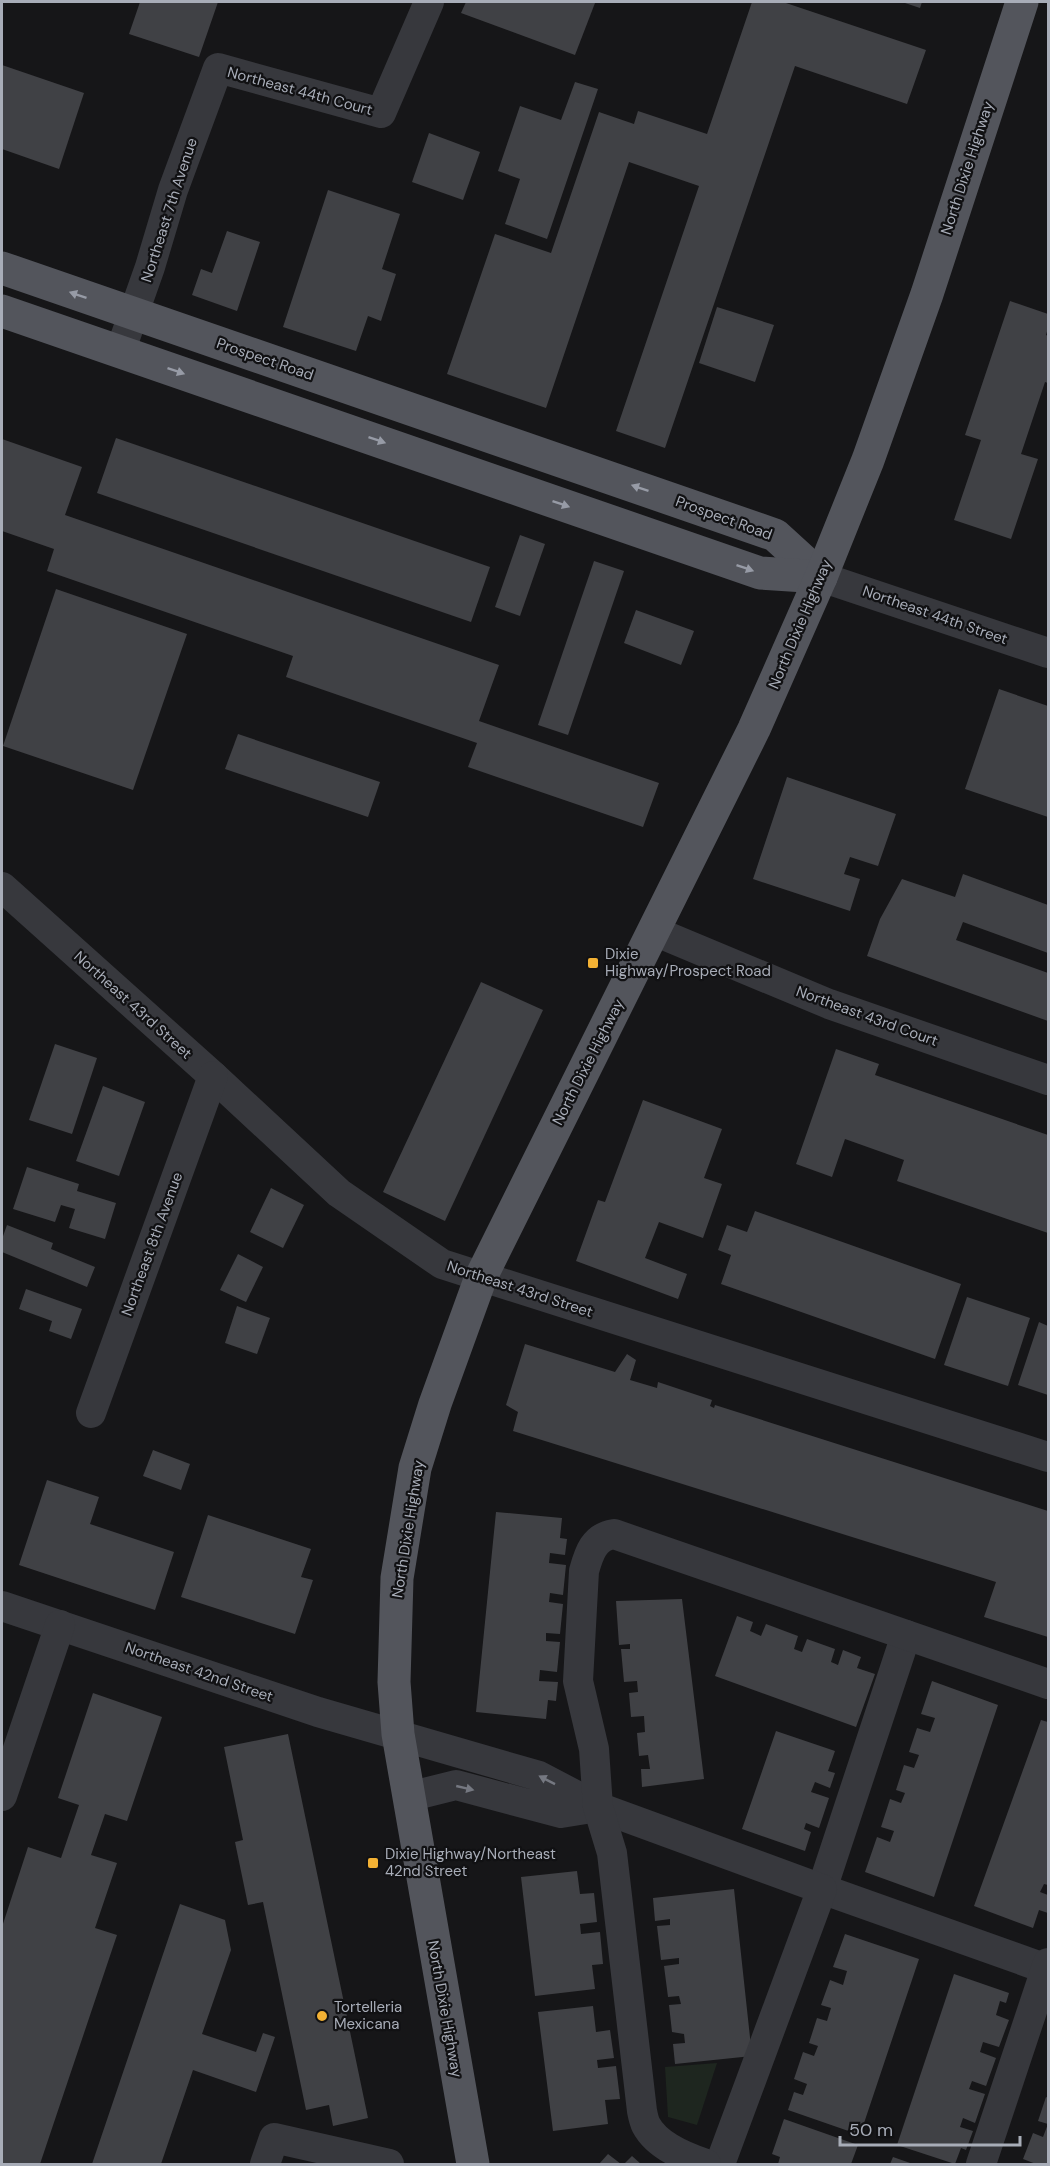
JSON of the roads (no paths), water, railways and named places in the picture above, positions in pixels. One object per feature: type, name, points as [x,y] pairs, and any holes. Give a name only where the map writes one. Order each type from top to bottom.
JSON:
[{"type":"main road","name":"North Dixie Highway","points":[[473,2164],[398,1734],[394,1682],[398,1578],[415,1468],[435,1404],[481,1277],[754,729],[821,577],[868,460],[927,294],[1022,2]]},
{"type":"main road","name":"Prospect Road","points":[[2,268],[775,535],[821,577]]},
{"type":"main road","points":[[2,311],[760,573],[821,577]]},
{"type":"street","name":"Northeast 44th Court","points":[[218,69],[381,113],[429,2]]},
{"type":"street","name":"Northeast 7th Avenue","points":[[120,352],[173,190],[218,69]]},
{"type":"street","name":"Northeast 44th Street","points":[[821,577],[1048,653]]},
{"type":"street","name":"Northeast 43rd Street","points":[[2,887],[213,1076],[339,1193],[441,1264],[1048,1457]]},
{"type":"street","name":"Northeast 43rd Court","points":[[654,931],[829,1004],[1048,1080]]},
{"type":"street","name":"Northeast 8th Avenue","points":[[91,1413],[213,1076]]},
{"type":"street","points":[[705,2164],[680,2155],[655,2137],[646,2126],[642,2111],[612,1853],[598,1807],[594,1749],[578,1681],[584,1571],[588,1555],[604,1536],[614,1534],[1048,1684]]},
{"type":"street","name":"Northeast 42nd Street","points":[[2,1606],[318,1712],[539,1776],[598,1807],[822,1889],[1048,1966]]},
{"type":"street","points":[[2,1796],[60,1625]]},
{"type":"street","points":[[720,2164],[822,1889],[906,1635]]},
{"type":"street","points":[[408,1797],[456,1785],[561,1813],[598,1807]]},
{"type":"street","points":[[981,2164],[1048,1966]]},
{"type":"street","points":[[270,2151],[389,2164]]},
{"type":"place","name":"Dixie Highway/Prospect Road","points":[[593,963]]},
{"type":"place","name":"Dixie Highway/Northeast 42nd Street","points":[[373,1863]]},
{"type":"place","name":"Tortelleria Mexicana","points":[[322,2016]]}]
